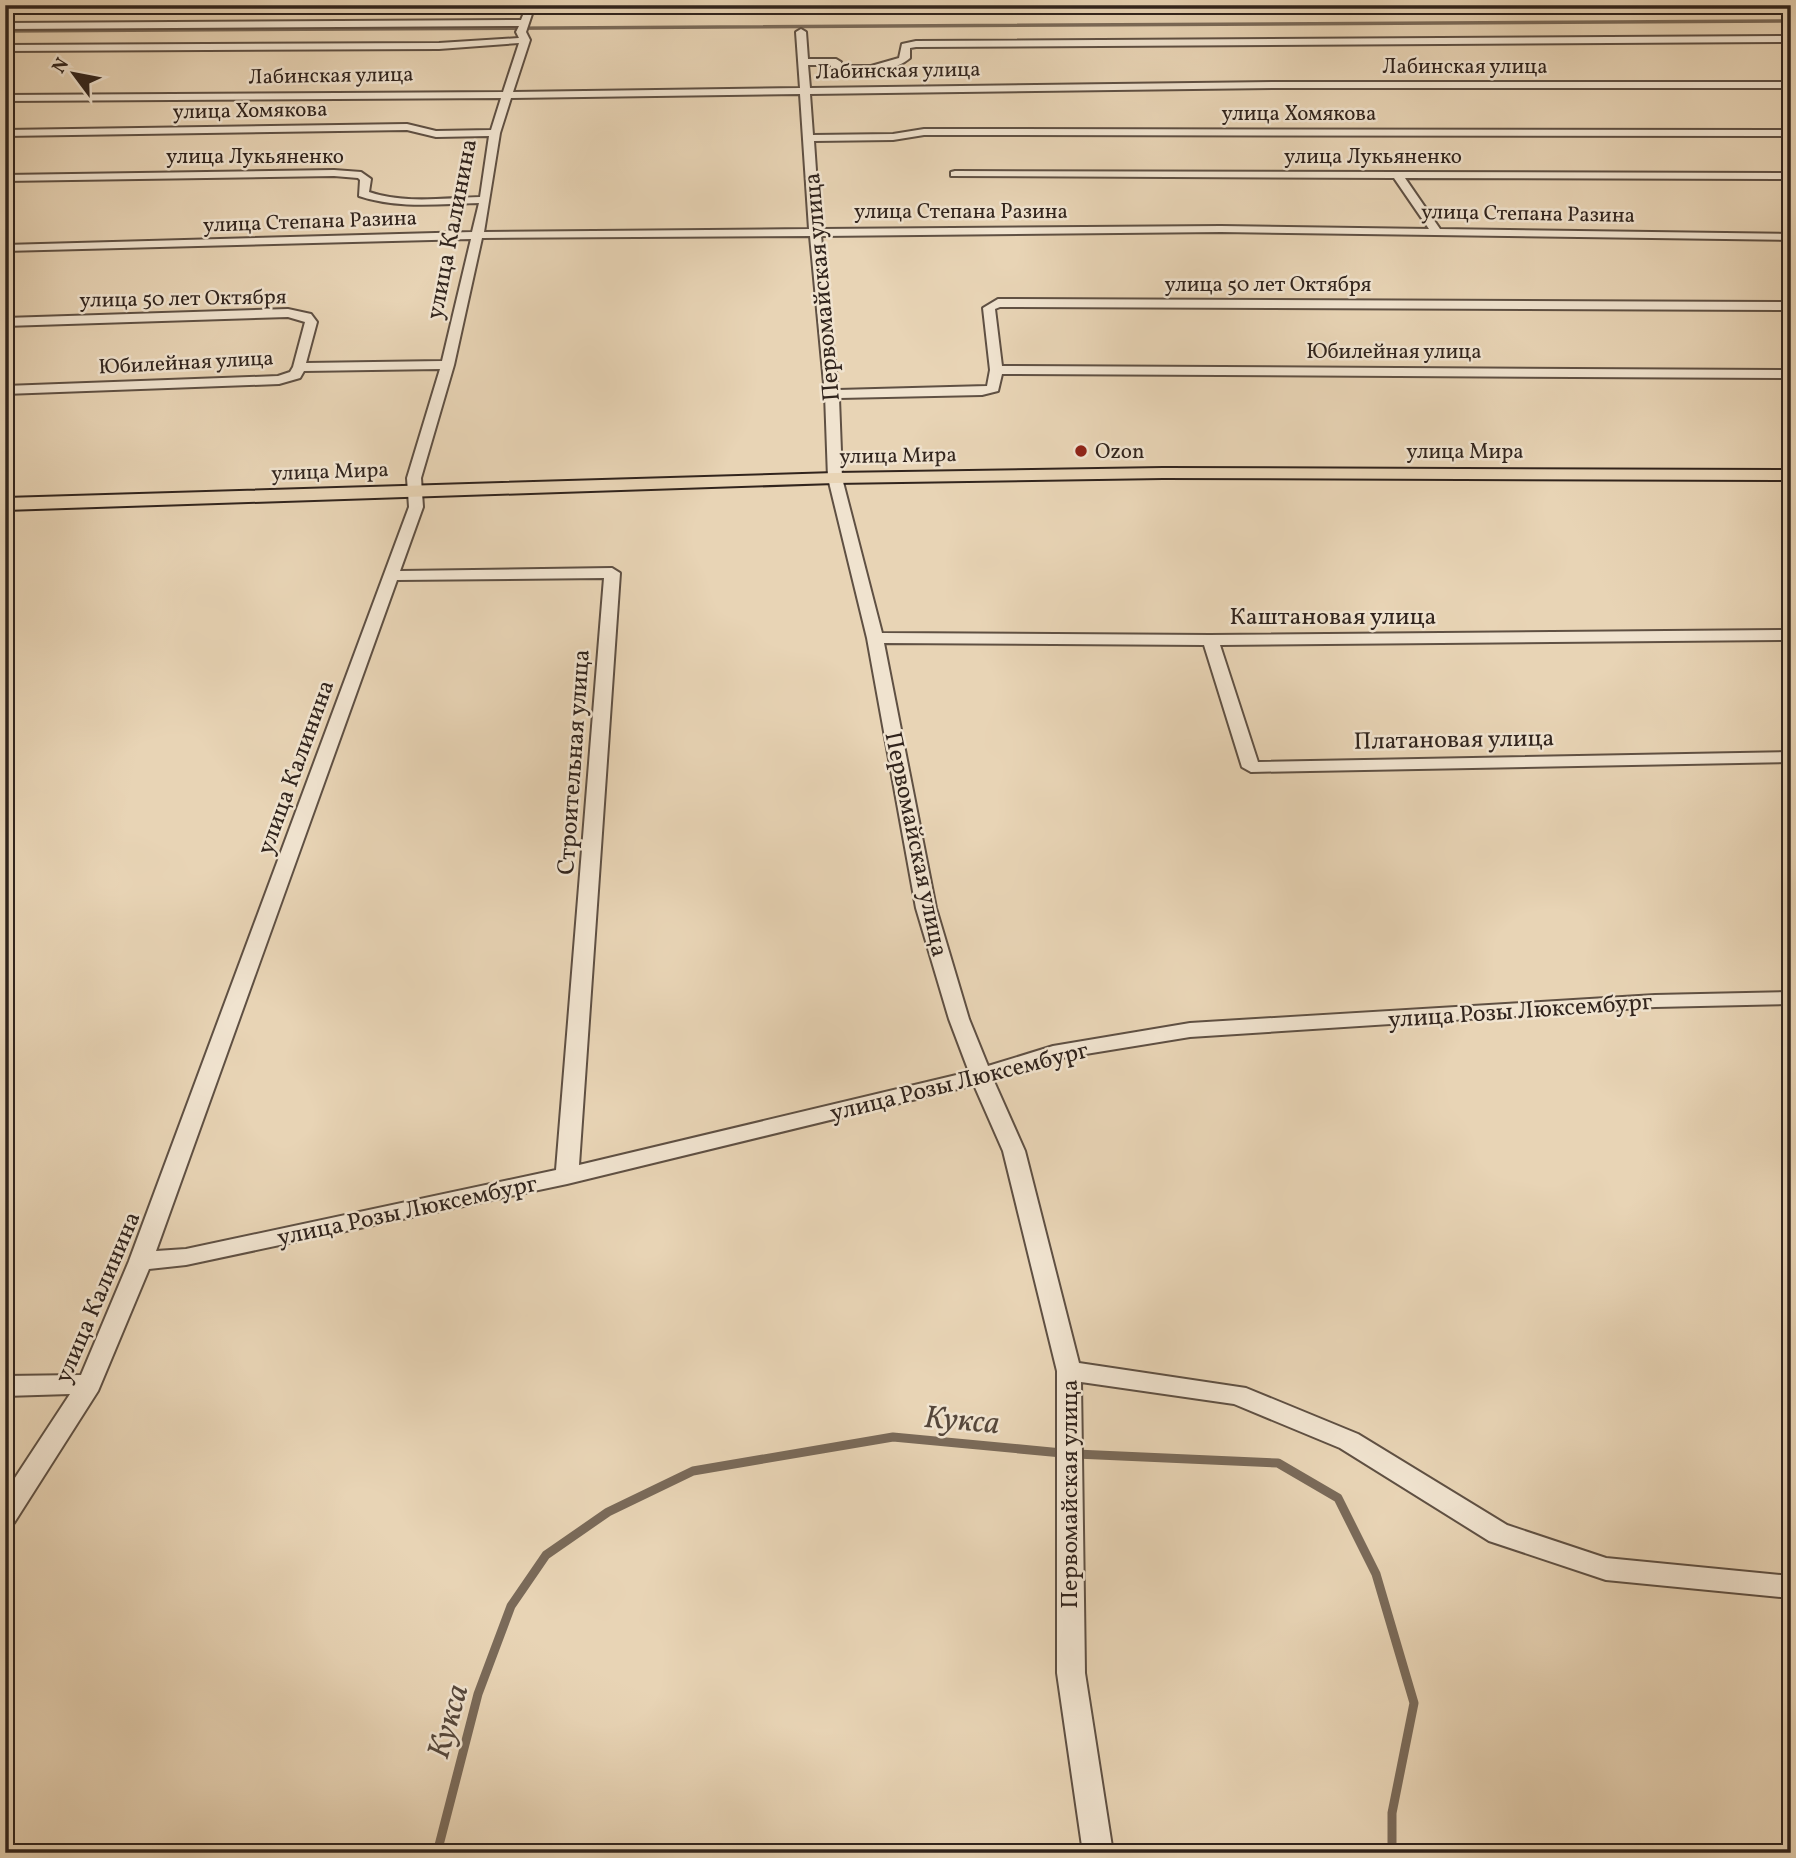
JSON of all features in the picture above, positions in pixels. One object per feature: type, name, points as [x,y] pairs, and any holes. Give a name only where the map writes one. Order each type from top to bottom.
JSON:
[{"type":"main road","name":"улица Мира","points":[[5,504],[835,478],[1163,473],[1791,475]]},
{"type":"street","name":"улица Калинина","points":[[5,1515],[89,1384],[141,1261],[416,507],[414,478],[448,365],[485,200],[495,133],[531,5]]},
{"type":"street","points":[[5,26],[524,30]]},
{"type":"street","points":[[5,48],[439,46],[524,30]]},
{"type":"street","name":"Первомайская улица","points":[[801,32],[815,232],[832,394],[835,478],[875,638],[926,908],[959,1019],[1014,1152],[1069,1371],[1071,1673],[1098,1853]]},
{"type":"street","points":[[805,62],[831,61],[835,62],[836,69],[872,69],[902,60],[905,58],[905,46],[916,44],[1791,39]]},
{"type":"street","name":"Лабинская улица","points":[[5,98],[1291,85],[1791,85]]},
{"type":"street","name":"улица Хомякова","points":[[5,133],[386,127],[407,127],[436,134],[495,133]]},
{"type":"street","name":"улица Хомякова","points":[[808,138],[893,137],[924,132],[1791,133]]},
{"type":"street","name":"улица Лукьяненко","points":[[5,178],[334,173],[361,175],[366,179],[363,194],[374,199],[485,200]]},
{"type":"street","name":"улица Лукьяненко","points":[[955,174],[1791,176]]},
{"type":"street","points":[[1397,175],[1436,231]]},
{"type":"street","name":"улица Степана Разина","points":[[5,248],[477,235],[1207,229],[1791,237]]},
{"type":"street","name":"улица 50 лет Октября","points":[[996,370],[989,308],[998,303],[1791,306]]},
{"type":"street","name":"улица 50 лет Октября","points":[[5,322],[288,313],[307,317],[312,322],[299,367]]},
{"type":"street","name":"Юбилейная улица","points":[[5,390],[279,380],[295,375],[299,367],[448,365]]},
{"type":"street","points":[[832,394],[982,391],[993,388],[996,370]]},
{"type":"street","name":"Юбилейная улица","points":[[996,370],[1791,374]]},
{"type":"street","name":"Строительная улица","points":[[391,576],[612,573],[567,1176]]},
{"type":"street","name":"Каштановая улица","points":[[875,638],[1210,640],[1791,635]]},
{"type":"street","name":"Платановая улица","points":[[1210,640],[1251,767],[1791,757]]},
{"type":"street","name":"улица Розы Люксембург","points":[[141,1261],[186,1257],[567,1176],[943,1087],[1053,1053],[1190,1030],[1655,1001],[1791,998]]},
{"type":"street","points":[[1069,1371],[1237,1395],[1349,1441],[1498,1532],[1606,1569],[1791,1587]]},
{"type":"street","points":[[5,1386],[89,1384]]},
{"type":"waterway","name":"Кукса","points":[[5,31],[1791,21]]},
{"type":"waterway","name":"Кукса","points":[[437,1853],[478,1694],[511,1606],[546,1555],[608,1512],[693,1471],[893,1437],[1062,1453]]},
{"type":"waterway","name":"Кукса","points":[[1076,1454],[1278,1463],[1338,1498],[1376,1574],[1414,1703],[1392,1813],[1392,1853]]},
{"type":"place","name":"Ozon","points":[[1081,451]]}]
